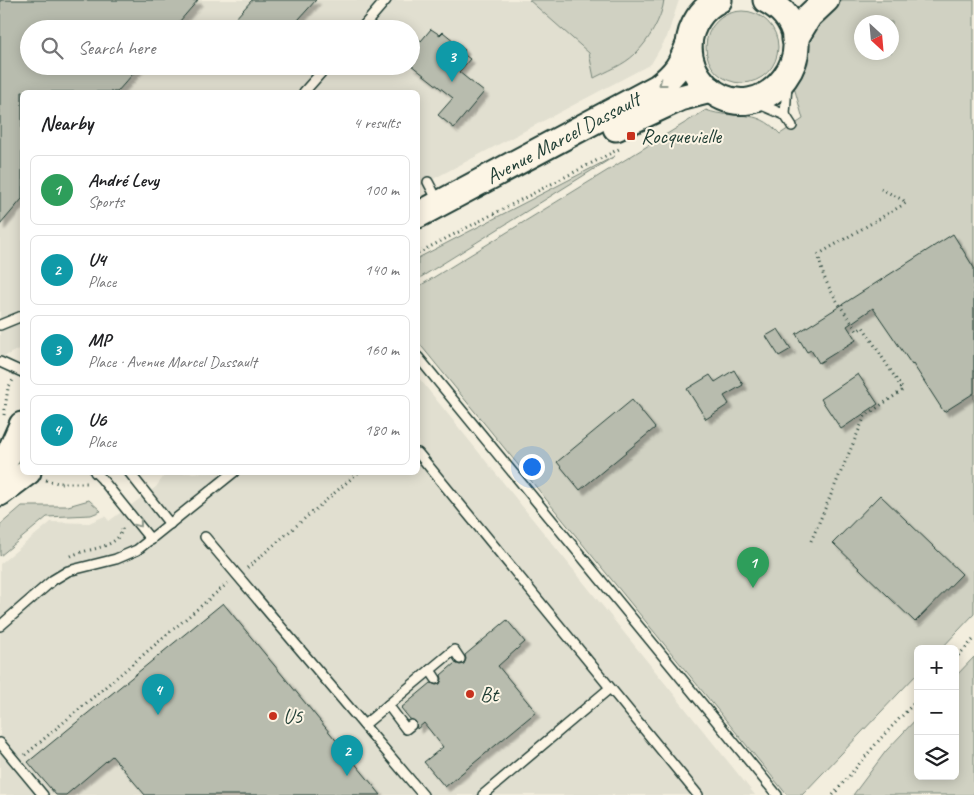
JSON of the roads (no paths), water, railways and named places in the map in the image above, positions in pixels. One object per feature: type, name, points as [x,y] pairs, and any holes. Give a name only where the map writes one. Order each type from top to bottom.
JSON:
[{"type":"main road","name":"Avenue Marcel Dassault","points":[[420,214],[658,87],[681,65],[691,33],[701,14],[712,4],[720,0]]},
{"type":"main road","points":[[689,44],[694,70],[701,81],[723,97],[736,100],[750,100],[772,92],[788,75],[796,52],[795,39],[784,13],[766,0]]},
{"type":"main road","points":[[795,39],[808,16],[826,0]]},
{"type":"main road","name":"Avenue Marcel Dassault","points":[[420,232],[627,122],[680,98],[711,90]]},
{"type":"main road","points":[[0,469],[10,452],[18,418]]},
{"type":"main road","points":[[0,493],[35,476]]},
{"type":"lane","points":[[369,20],[386,0]]},
{"type":"lane","points":[[306,90],[319,75]]},
{"type":"lane","points":[[785,115],[788,75]]},
{"type":"lane","points":[[750,100],[785,115],[792,126]]},
{"type":"lane","points":[[428,182],[439,203]]},
{"type":"lane","points":[[0,325],[20,317]]},
{"type":"lane","points":[[420,359],[777,795]]},
{"type":"lane","points":[[0,362],[20,371]]},
{"type":"lane","points":[[420,455],[698,795]]},
{"type":"lane","points":[[98,475],[151,540]]},
{"type":"lane","points":[[131,475],[170,524]]},
{"type":"lane","points":[[0,626],[54,580],[68,571],[116,559],[137,550],[230,475]]},
{"type":"lane","points":[[205,537],[423,795]]},
{"type":"lane","points":[[364,725],[454,650],[460,659]]},
{"type":"lane","points":[[430,670],[436,679]]},
{"type":"lane","points":[[483,795],[610,688]]},
{"type":"lane","points":[[388,706],[406,729],[411,725]]},
{"type":"lane","points":[[0,743],[43,795]]},
{"type":"place","name":"MP","points":[[452,82]]},
{"type":"place","name":"Rocquevielle","points":[[631,136]]},
{"type":"place","name":"André Levy","points":[[753,588]]},
{"type":"place","name":"Bt","points":[[470,694]]},
{"type":"place","name":"U6","points":[[158,715]]},
{"type":"place","name":"U5","points":[[273,716]]},
{"type":"place","name":"U4","points":[[347,776]]}]
